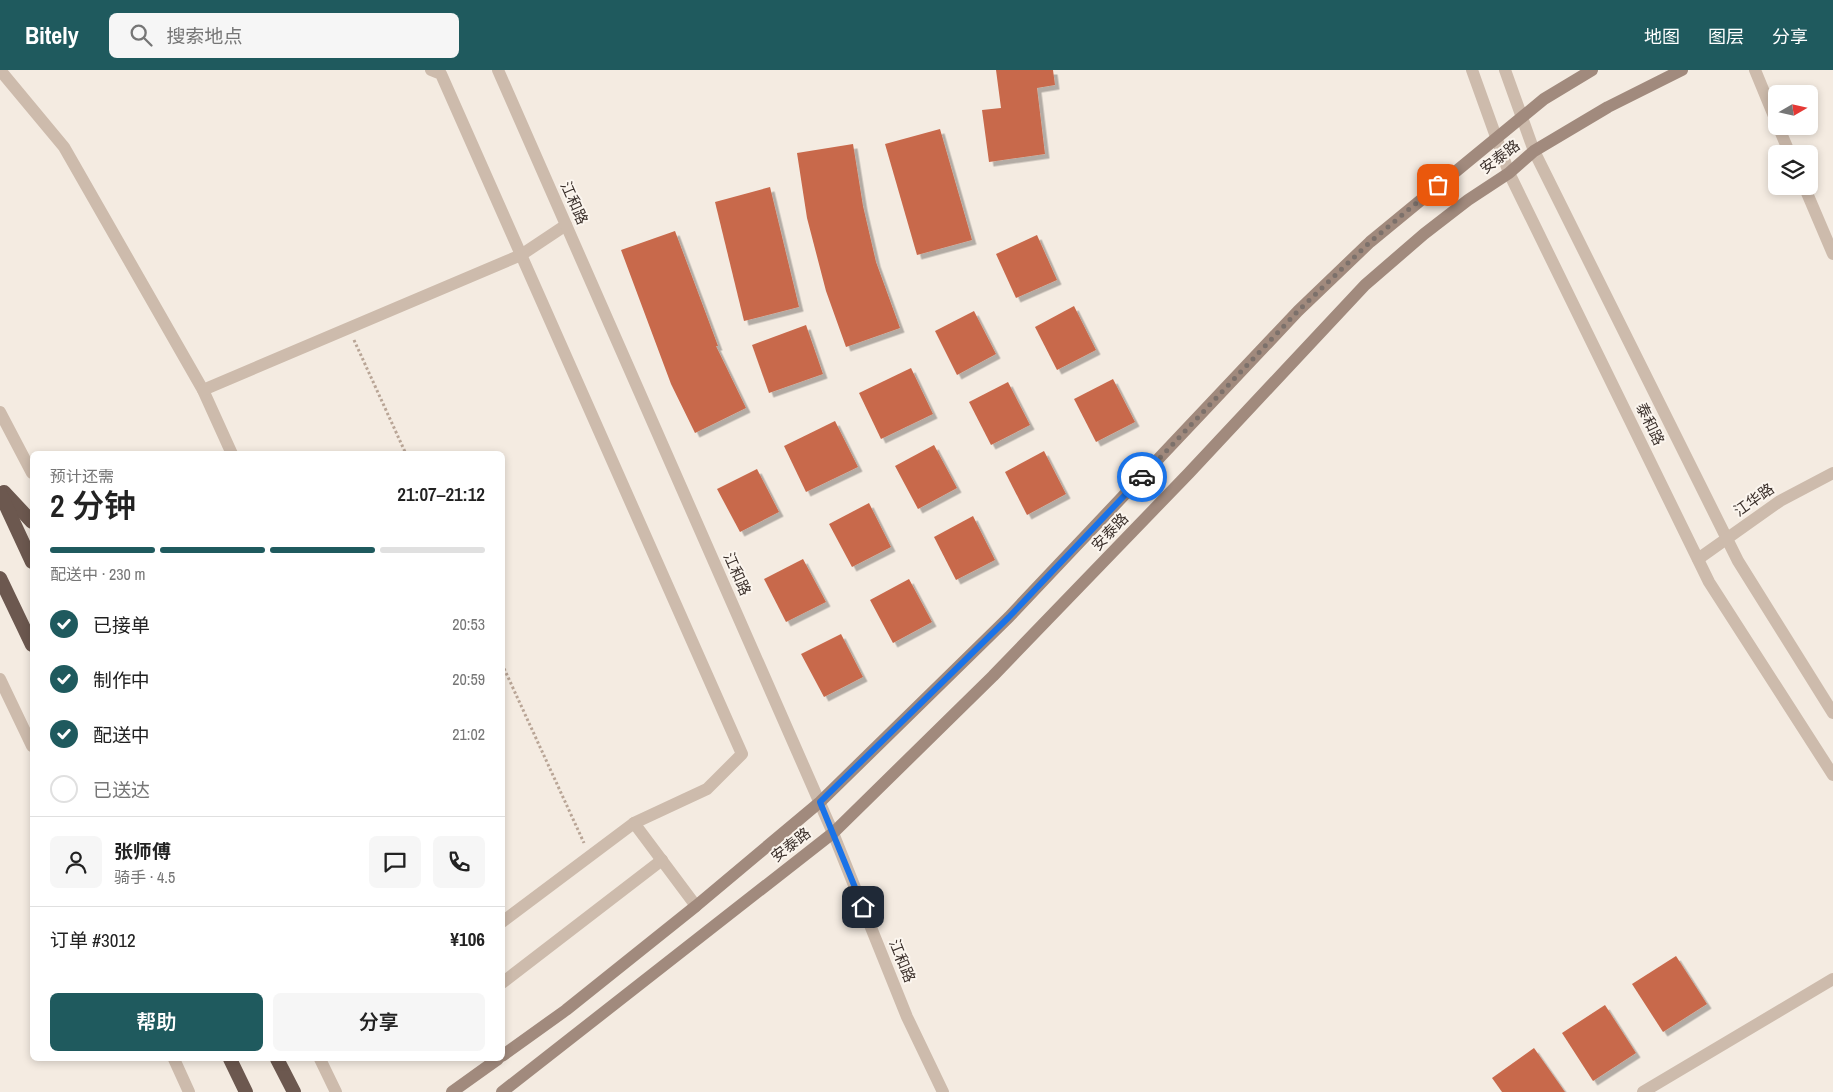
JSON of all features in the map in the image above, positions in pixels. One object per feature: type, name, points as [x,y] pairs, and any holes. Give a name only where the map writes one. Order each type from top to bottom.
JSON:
[{"type":"highway","points":[[0,488],[30,520]]},
{"type":"highway","points":[[0,492],[30,558]]},
{"type":"highway","points":[[0,578],[30,641]]},
{"type":"highway","points":[[231,1061],[246,1092]]},
{"type":"highway","points":[[278,1061],[294,1092]]},
{"type":"main road","name":"安泰路","points":[[505,1054],[566,1010],[696,906],[820,802],[1009,617],[1298,311],[1370,242],[1496,136],[1544,99],[1592,70]]},
{"type":"main road","name":"安泰路","points":[[502,1092],[833,833],[993,676],[1189,473],[1365,285],[1468,200],[1509,172],[1534,151],[1608,107],[1682,70]]},
{"type":"main road","points":[[452,1092],[495,1061]]},
{"type":"street","points":[[0,70],[64,148],[203,390],[231,451]]},
{"type":"street","points":[[431,70],[441,74],[742,754],[707,789],[634,823],[505,920]]},
{"type":"street","name":"江和路","points":[[498,70],[820,802],[907,1017],[943,1092]]},
{"type":"street","name":"泰和路","points":[[1472,70],[1509,172],[1709,582],[1833,775]]},
{"type":"street","name":"泰和路","points":[[1505,70],[1534,151],[1738,561],[1833,713]]},
{"type":"street","points":[[1754,70],[1768,102]]},
{"type":"street","points":[[1808,195],[1833,254]]},
{"type":"street","points":[[203,390],[521,255],[566,225]]},
{"type":"street","points":[[0,412],[30,469]]},
{"type":"street","name":"江华路","points":[[1698,559],[1780,501],[1833,474]]},
{"type":"street","points":[[0,679],[30,742]]},
{"type":"street","points":[[634,823],[696,906]]},
{"type":"street","points":[[505,981],[662,860]]},
{"type":"street","points":[[1643,1092],[1833,979]]},
{"type":"street","points":[[175,1061],[189,1092]]},
{"type":"street","points":[[321,1061],[336,1092]]},
{"type":"path","points":[[348,328],[405,451]]},
{"type":"path","points":[[505,671],[590,856]]},
{"type":"building","points":[[996,70],[1053,70],[1055,85],[1037,88],[1045,154],[989,162],[982,110],[1001,108]]},
{"type":"building","points":[[940,129],[972,240],[917,255],[885,144]]},
{"type":"building","points":[[853,144],[863,206],[876,262],[900,328],[846,347],[826,291],[807,218],[797,153]]},
{"type":"building","points":[[770,187],[799,307],[744,321],[715,202]]},
{"type":"building","points":[[675,231],[718,346],[716,346],[746,408],[695,433],[671,384],[621,250]]},
{"type":"building","points":[[1037,235],[1057,280],[1016,298],[996,254]]},
{"type":"building","points":[[1074,306],[1096,350],[1057,370],[1035,327]]},
{"type":"building","points":[[974,311],[996,354],[957,375],[935,331]]},
{"type":"building","points":[[806,325],[823,374],[769,393],[752,345]]},
{"type":"building","points":[[911,368],[933,414],[881,439],[859,393]]},
{"type":"building","points":[[1113,379],[1135,422],[1096,442],[1074,399]]},
{"type":"building","points":[[1008,382],[1030,425],[991,445],[969,402]]},
{"type":"building","points":[[835,421],[858,467],[806,492],[784,446]]},
{"type":"building","points":[[934,445],[957,488],[918,509],[895,466]]},
{"type":"building","points":[[1044,451],[1066,494],[1027,515],[1005,472]]},
{"type":"building","points":[[757,469],[779,512],[740,532],[717,489]]},
{"type":"building","points":[[869,503],[891,547],[852,567],[829,524]]},
{"type":"building","points":[[973,516],[995,560],[956,580],[934,537]]},
{"type":"building","points":[[803,559],[826,602],[786,622],[764,579]]},
{"type":"building","points":[[909,579],[932,622],[893,643],[870,600]]},
{"type":"building","points":[[841,634],[863,677],[824,697],[801,654]]},
{"type":"building","points":[[1676,956],[1707,1004],[1663,1032],[1632,984]]},
{"type":"building","points":[[1605,1005],[1636,1053],[1593,1081],[1562,1033]]},
{"type":"building","points":[[1534,1048],[1565,1092],[1502,1092],[1492,1078]]},
{"type":"way so far","points":[[1142,477],[1298,311],[1370,242],[1438,185]]},
{"type":"route","points":[[863,907],[820,802],[1009,617],[1142,477]]}]
